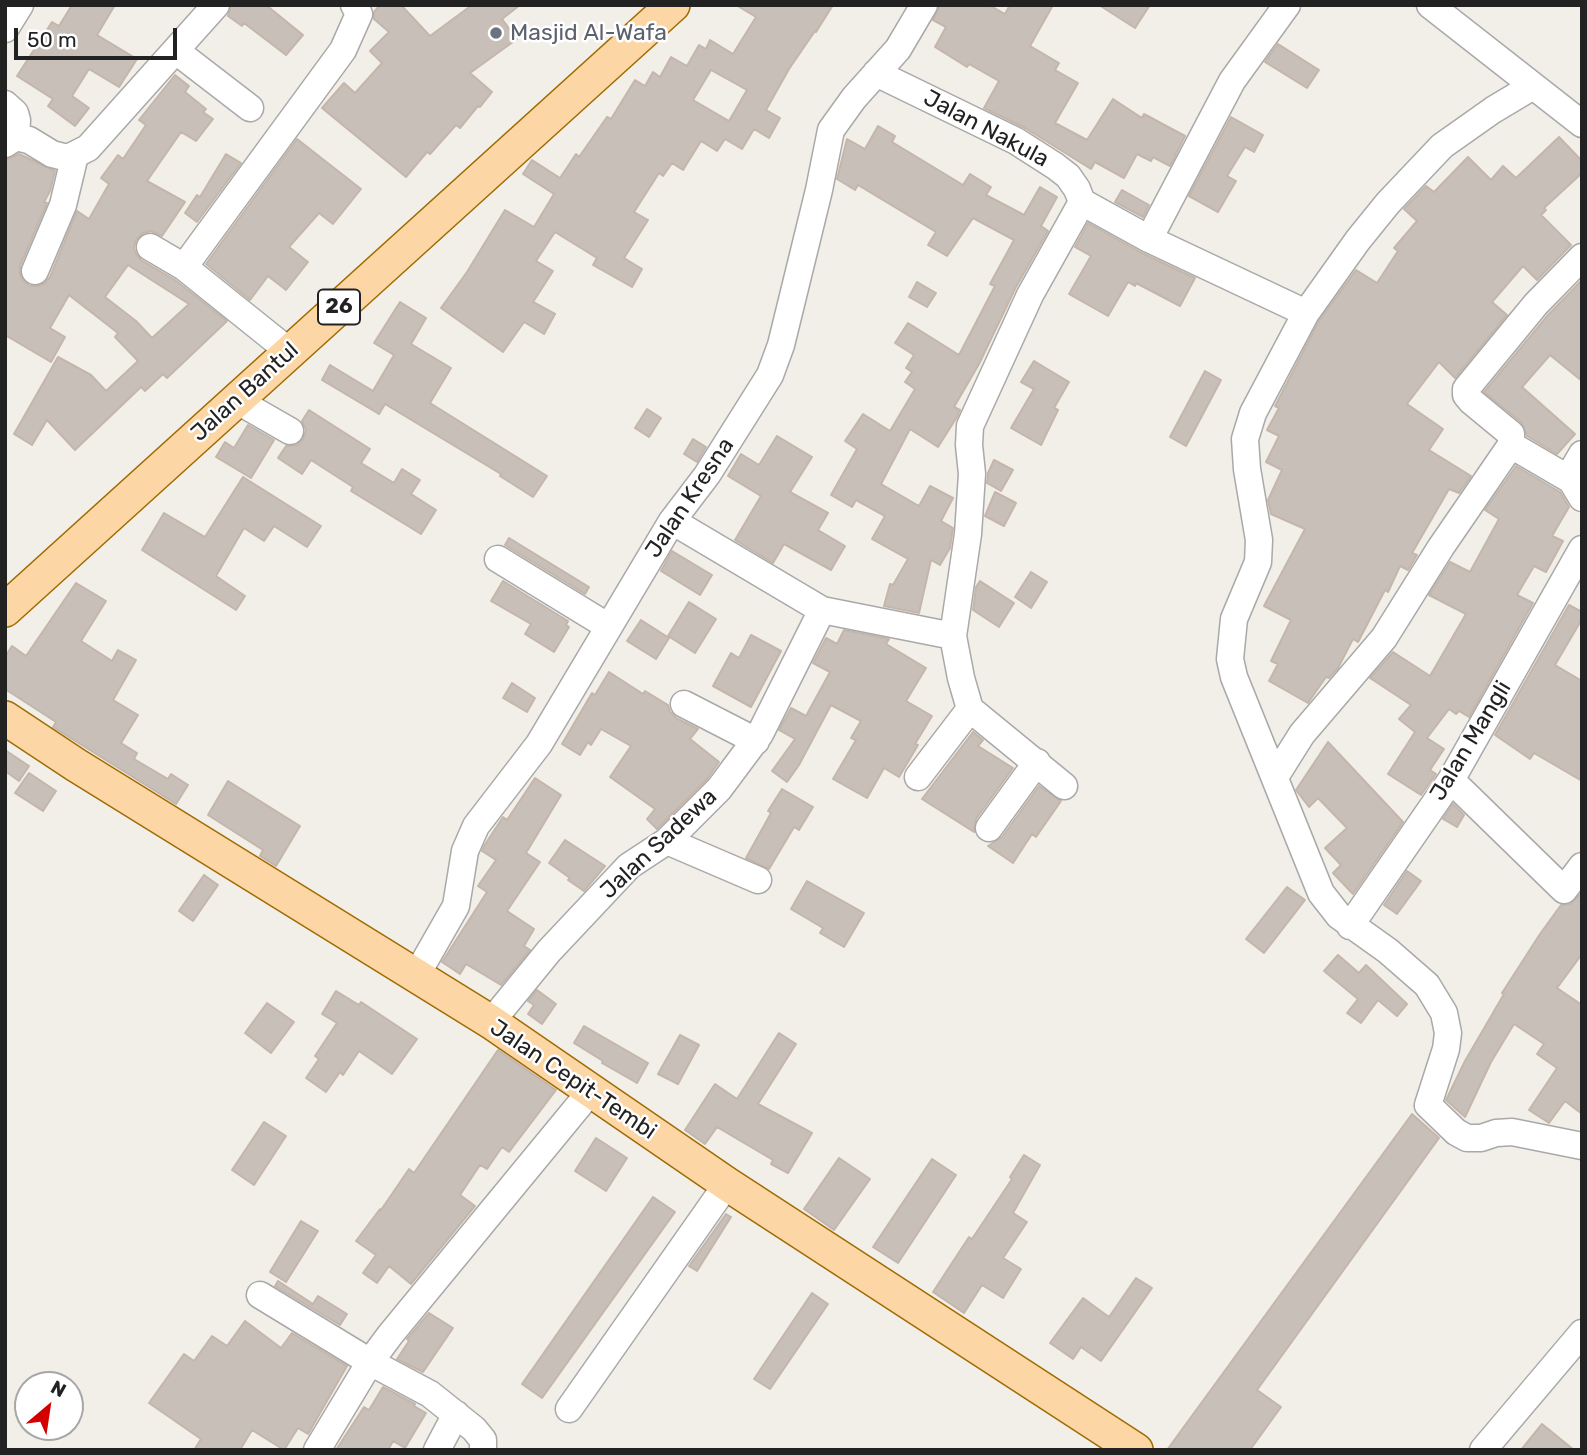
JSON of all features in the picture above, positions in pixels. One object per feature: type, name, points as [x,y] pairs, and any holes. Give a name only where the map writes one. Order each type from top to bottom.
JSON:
[{"type":"main road","name":"Jalan Bantul","points":[[5,610],[671,6]]},
{"type":"main road","name":"Jalan Cepit-Tembi","points":[[5,718],[76,765],[491,1022],[727,1185],[1136,1450]]},
{"type":"street","points":[[5,29],[20,5]]},
{"type":"street","points":[[5,104],[15,113],[11,140],[29,140],[52,154],[68,158],[75,155],[95,142],[216,5]]},
{"type":"street","points":[[184,267],[343,50],[359,14],[354,5]]},
{"type":"street","name":"Jalan Kresna","points":[[416,976],[456,906],[465,851],[475,825],[539,744],[672,521],[707,475],[770,375],[781,345],[831,130],[840,115],[898,49],[924,5]]},
{"type":"street","points":[[1149,239],[1232,81],[1287,5]]},
{"type":"street","points":[[1430,5],[1581,123]]},
{"type":"street","points":[[176,51],[250,108]]},
{"type":"street","name":"Jalan Nakula","points":[[876,73],[1016,141],[1055,166],[1072,183],[1082,202]]},
{"type":"street","points":[[1533,86],[1442,146],[1358,240],[1306,313],[1253,412],[1245,439],[1247,469],[1259,540],[1258,562],[1234,619],[1230,646],[1234,677],[1321,893],[1350,926],[1367,935],[1427,985],[1444,1013],[1447,1041],[1428,1105],[1457,1132],[1468,1138],[1511,1132],[1582,1146]]},
{"type":"street","points":[[35,271],[63,205],[75,155]]},
{"type":"street","points":[[1064,786],[970,709],[953,636],[968,534],[972,474],[969,445],[971,426],[1030,295],[1082,202],[1149,239],[1306,313]]},
{"type":"street","points":[[150,247],[184,267],[289,352]]},
{"type":"street","points":[[1275,777],[1303,734],[1384,638],[1441,547],[1511,445],[1511,434],[1471,401],[1466,395],[1466,388],[1536,304],[1582,257]]},
{"type":"street","points":[[236,400],[290,431]]},
{"type":"street","points":[[1511,445],[1576,489]]},
{"type":"street","points":[[1576,489],[1572,471],[1582,454]]},
{"type":"street","points":[[672,521],[822,610],[953,636]]},
{"type":"street","name":"Jalan Mangli","points":[[1350,926],[1451,780],[1572,590],[1582,549]]},
{"type":"street","points":[[498,559],[609,627]]},
{"type":"street","name":"Jalan Sadewa","points":[[491,1022],[550,951],[629,866],[667,841],[719,789],[756,741],[822,610]]},
{"type":"street","points":[[684,704],[756,741]]},
{"type":"street","points":[[918,777],[970,709]]},
{"type":"street","points":[[989,828],[1037,762]]},
{"type":"street","points":[[1451,780],[1564,890],[1582,866]]},
{"type":"street","points":[[667,841],[758,880]]},
{"type":"street","points":[[317,1450],[370,1362],[590,1092]]},
{"type":"street","points":[[569,1409],[727,1185]]},
{"type":"street","points":[[260,1295],[370,1362],[414,1384],[474,1429],[482,1440],[483,1450]]},
{"type":"street","points":[[1483,1450],[1582,1333]]},
{"type":"street","points":[[437,1450],[456,1414]]},
{"type":"building","points":[[72,5],[115,5],[97,35],[137,59],[119,87],[89,69],[72,96],[89,108],[75,126],[48,106],[53,99],[17,76],[52,22],[59,26]]},
{"type":"building","points":[[231,5],[266,5],[303,35],[286,55],[244,23],[242,26],[228,16]]},
{"type":"building","points":[[380,5],[401,5],[430,36],[472,5],[520,5],[502,19],[517,39],[470,73],[492,92],[460,128],[456,125],[430,154],[427,152],[406,177],[322,108],[344,83],[355,93],[382,63],[370,51],[389,32],[374,19],[374,12]]},
{"type":"building","points":[[736,5],[833,5],[789,69],[766,110],[780,118],[769,138],[754,129],[742,149],[725,139],[717,151],[701,141],[683,170],[672,163],[663,176],[659,173],[634,212],[648,220],[624,258],[642,269],[632,287],[593,265],[597,258],[555,232],[536,261],[553,271],[533,302],[555,314],[544,334],[524,322],[503,352],[441,308],[505,210],[534,227],[554,194],[523,174],[532,160],[560,178],[576,154],[579,157],[607,117],[611,119],[635,80],[645,86],[653,72],[660,77],[671,57],[687,66],[699,45],[706,49],[710,40],[733,54],[756,17]],"holes":[[[711,70],[747,90],[729,121],[693,100]]]},
{"type":"building","points":[[940,5],[989,5],[1005,14],[1010,5],[1053,5],[1030,46],[1059,63],[1055,70],[1078,83],[1055,123],[1087,140],[1113,99],[1142,118],[1144,114],[1185,136],[1170,166],[1153,157],[1151,161],[1137,154],[1124,178],[1095,162],[1091,169],[1025,128],[984,108],[999,81],[969,64],[967,67],[935,47],[946,27],[933,20]]},
{"type":"building","points":[[1099,5],[1150,5],[1135,28]]},
{"type":"building","points":[[1278,44],[1319,70],[1307,88],[1265,62]]},
{"type":"building","points":[[175,75],[189,86],[185,92],[206,109],[203,112],[213,119],[196,141],[181,132],[147,181],[185,202],[162,236],[151,231],[143,233],[136,240],[134,248],[141,260],[175,280],[227,321],[167,378],[163,374],[145,391],[141,387],[75,450],[47,420],[32,445],[14,434],[58,357],[91,375],[106,391],[138,361],[115,337],[118,333],[69,295],[50,328],[65,337],[51,362],[5,335],[5,160],[19,154],[55,171],[44,202],[47,203],[20,266],[23,281],[30,286],[38,286],[50,277],[77,211],[89,219],[109,184],[101,178],[118,155],[123,159],[146,125],[139,120]],"holes":[[[128,265],[189,304],[152,338],[136,321],[105,297]]]},
{"type":"building","points":[[1231,117],[1263,135],[1254,152],[1245,147],[1227,176],[1236,181],[1218,212],[1189,196]]},
{"type":"building","points":[[878,126],[895,136],[892,142],[963,185],[970,174],[991,187],[986,195],[1024,215],[1040,187],[1057,197],[1041,226],[1048,231],[954,407],[960,410],[957,417],[938,447],[910,429],[881,484],[919,506],[930,486],[953,498],[941,521],[953,528],[950,548],[940,565],[931,560],[919,613],[884,606],[890,584],[893,585],[908,559],[872,539],[885,516],[856,500],[852,507],[831,495],[857,449],[845,441],[863,414],[890,431],[915,389],[905,382],[912,372],[906,368],[914,355],[895,343],[908,323],[959,355],[995,286],[990,284],[1014,240],[973,218],[947,256],[928,245],[936,232],[858,185],[855,190],[837,179],[847,139],[865,149]]},
{"type":"building","points":[[1559,137],[1582,161],[1582,173],[1544,208],[1546,210],[1541,215],[1571,245],[1537,280],[1523,266],[1492,302],[1507,315],[1455,378],[1439,362],[1407,404],[1443,429],[1429,450],[1471,476],[1459,493],[1449,489],[1412,553],[1417,555],[1408,570],[1400,566],[1358,642],[1353,639],[1338,668],[1329,678],[1326,677],[1308,703],[1269,681],[1278,664],[1271,661],[1291,620],[1264,606],[1305,529],[1271,514],[1268,500],[1282,470],[1266,462],[1279,436],[1267,430],[1279,408],[1275,406],[1319,321],[1356,270],[1377,283],[1398,251],[1394,248],[1417,221],[1404,209],[1426,186],[1434,192],[1468,157],[1491,180],[1503,166],[1516,178]]},
{"type":"building","points":[[297,139],[361,189],[333,224],[319,213],[289,247],[308,262],[286,290],[268,276],[250,300],[206,264]]},
{"type":"building","points":[[226,154],[241,163],[197,222],[185,213],[197,195],[200,197]]},
{"type":"building","points":[[1122,190],[1149,205],[1143,217],[1115,202]]},
{"type":"building","points":[[1088,223],[1195,278],[1180,306],[1136,283],[1135,286],[1128,282],[1108,316],[1069,294],[1091,256],[1075,247]]},
{"type":"building","points":[[1581,281],[1582,381],[1550,355],[1522,387],[1575,434],[1557,454],[1527,436],[1521,422],[1484,392],[1548,315]]},
{"type":"building","points":[[917,282],[936,293],[927,307],[909,297]]},
{"type":"building","points":[[400,302],[426,318],[411,344],[451,368],[430,403],[547,476],[533,497],[500,476],[501,474],[385,404],[379,414],[322,380],[330,365],[373,391],[394,355],[374,343]]},
{"type":"building","points":[[1034,361],[1069,382],[1054,408],[1058,410],[1041,445],[1011,428],[1034,389],[1021,382]]},
{"type":"building","points":[[1205,371],[1221,380],[1186,446],[1170,437]]},
{"type":"building","points":[[647,409],[661,418],[649,437],[635,428]]},
{"type":"building","points":[[309,410],[370,449],[361,463],[394,483],[402,469],[420,480],[411,494],[436,510],[421,534],[351,491],[353,487],[311,460],[302,474],[278,458],[286,446],[297,445],[303,439],[306,430],[302,421]]},
{"type":"building","points":[[248,425],[274,440],[251,478],[216,457],[225,442],[234,448]]},
{"type":"building","points":[[777,436],[812,457],[790,492],[828,513],[818,530],[845,546],[831,570],[784,544],[773,563],[735,540],[761,496],[728,476],[741,454],[759,465]]},
{"type":"building","points":[[693,439],[706,447],[697,462],[684,454]]},
{"type":"building","points":[[994,460],[1013,470],[1001,491],[987,483]]},
{"type":"building","points":[[1516,466],[1560,492],[1569,507],[1552,536],[1563,541],[1546,572],[1534,566],[1517,595],[1533,603],[1469,717],[1449,709],[1427,738],[1444,749],[1430,770],[1436,774],[1421,795],[1388,774],[1415,732],[1399,719],[1411,705],[1370,678],[1393,652],[1430,676],[1466,614],[1429,595],[1450,562],[1470,572],[1499,519],[1485,510]]},
{"type":"building","points":[[243,477],[321,526],[307,547],[274,526],[264,541],[244,528],[216,576],[245,596],[236,610],[142,550],[164,513],[205,537]]},
{"type":"building","points":[[995,492],[1016,503],[1004,526],[985,516]]},
{"type":"building","points":[[509,538],[589,587],[585,594],[505,545]]},
{"type":"building","points":[[672,551],[712,575],[700,595],[661,571]]},
{"type":"building","points":[[1031,572],[1047,582],[1031,608],[1015,597]]},
{"type":"building","points":[[503,581],[568,621],[566,625],[569,627],[554,652],[525,634],[531,624],[491,601]]},
{"type":"building","points":[[980,581],[1014,603],[999,627],[973,610],[976,587]]},
{"type":"building","points":[[76,583],[106,601],[81,641],[112,661],[118,650],[136,660],[113,700],[138,715],[121,743],[137,753],[134,759],[168,779],[171,774],[188,785],[176,804],[53,727],[56,722],[5,689],[5,657],[12,646],[26,656]]},
{"type":"building","points":[[689,602],[716,619],[695,653],[668,636]]},
{"type":"building","points":[[1569,605],[1582,612],[1582,619],[1555,665],[1582,681],[1582,781],[1534,753],[1530,759],[1495,735]]},
{"type":"building","points":[[641,620],[669,638],[656,659],[627,641]]},
{"type":"building","points":[[844,630],[889,639],[886,644],[926,668],[906,701],[932,716],[899,777],[884,768],[867,798],[833,779],[856,740],[851,738],[861,721],[831,705],[787,782],[772,771],[795,739],[779,730],[791,708],[806,716],[830,672],[813,663],[826,638],[837,644]]},
{"type":"building","points":[[751,635],[781,651],[751,707],[713,686],[731,653],[739,658]]},
{"type":"building","points":[[609,672],[643,694],[645,691],[668,705],[676,718],[698,729],[690,739],[719,762],[707,779],[657,829],[647,819],[655,809],[610,777],[631,746],[601,729],[591,745],[588,742],[580,755],[562,744],[592,693],[595,695]]},
{"type":"building","points":[[512,683],[535,698],[527,712],[503,698]]},
{"type":"building","points":[[973,732],[983,740],[978,746],[1013,768],[976,819],[974,832],[922,799]]},
{"type":"building","points":[[1328,742],[1403,822],[1353,894],[1333,873],[1341,865],[1325,848],[1347,828],[1318,798],[1309,807],[1296,790]]},
{"type":"building","points":[[5,750],[29,766],[19,781],[5,771]]},
{"type":"building","points":[[29,773],[56,791],[43,811],[15,793]]},
{"type":"building","points":[[535,778],[561,795],[526,853],[540,862],[507,911],[534,929],[524,946],[530,950],[501,985],[466,964],[460,974],[442,962],[487,892],[478,886],[496,860],[482,851],[503,817],[507,820]]},
{"type":"building","points":[[228,781],[300,826],[276,866],[260,856],[263,850],[208,815]]},
{"type":"building","points":[[1039,786],[1061,801],[1036,837],[1032,834],[1013,863],[988,846],[1002,837]]},
{"type":"building","points":[[782,789],[813,807],[799,830],[794,827],[769,869],[746,858],[771,813],[768,811]]},
{"type":"building","points":[[1453,804],[1464,815],[1457,827],[1443,819]]},
{"type":"building","points":[[565,840],[605,866],[584,891],[549,863]]},
{"type":"building","points":[[1407,871],[1421,881],[1397,914],[1384,905]]},
{"type":"building","points":[[204,875],[218,885],[193,921],[179,911]]},
{"type":"building","points":[[807,881],[864,913],[844,947],[820,933],[823,928],[791,909]]},
{"type":"building","points":[[1287,887],[1305,900],[1264,953],[1246,939]]},
{"type":"building","points":[[1582,893],[1582,954],[1557,988],[1582,1005],[1582,1114],[1565,1101],[1549,1123],[1529,1110],[1557,1068],[1537,1054],[1544,1044],[1514,1024],[1491,1062],[1465,1117],[1446,1100],[1465,1061],[1504,994],[1502,993],[1540,934],[1561,905],[1570,904]]},
{"type":"building","points":[[1338,955],[1359,973],[1366,965],[1407,1004],[1397,1016],[1378,1000],[1361,1023],[1347,1013],[1358,999],[1324,971]]},
{"type":"building","points":[[537,990],[556,1004],[542,1024],[528,1014],[534,1005],[528,1001]]},
{"type":"building","points":[[336,991],[359,1005],[361,1002],[417,1039],[392,1074],[359,1051],[343,1075],[340,1072],[326,1092],[306,1078],[319,1059],[315,1056],[337,1023],[322,1014]]},
{"type":"building","points":[[267,1003],[294,1022],[271,1053],[245,1033]]},
{"type":"building","points":[[584,1026],[648,1063],[637,1083],[574,1043]]},
{"type":"building","points":[[779,1033],[796,1044],[758,1104],[812,1133],[788,1173],[771,1164],[773,1160],[717,1127],[705,1144],[685,1130],[715,1084],[737,1099]]},
{"type":"building","points":[[680,1035],[699,1045],[678,1084],[658,1074]]},
{"type":"building","points":[[498,1050],[556,1090],[509,1152],[502,1147],[487,1169],[480,1165],[460,1195],[475,1206],[411,1284],[389,1266],[377,1283],[363,1273],[376,1255],[356,1241],[409,1169],[414,1173]]},
{"type":"building","points":[[1412,1114],[1439,1138],[1257,1390],[1281,1407],[1250,1450],[1167,1450]]},
{"type":"building","points":[[264,1122],[286,1136],[254,1185],[232,1170]]},
{"type":"building","points":[[596,1138],[627,1158],[606,1191],[575,1171]]},
{"type":"building","points":[[1024,1155],[1040,1165],[1013,1213],[1027,1222],[1003,1258],[1021,1269],[1003,1298],[982,1285],[964,1313],[933,1292],[1012,1179],[1010,1177]]},
{"type":"building","points":[[839,1158],[870,1179],[834,1230],[804,1209]]},
{"type":"building","points":[[932,1159],[956,1175],[898,1263],[873,1247]]},
{"type":"building","points":[[653,1197],[675,1212],[542,1398],[522,1384]]},
{"type":"building","points":[[726,1214],[731,1217],[697,1271],[689,1266]]},
{"type":"building","points":[[301,1221],[318,1231],[286,1282],[270,1272]]},
{"type":"building","points":[[1136,1278],[1152,1288],[1101,1361],[1081,1347],[1073,1359],[1050,1343],[1083,1298],[1109,1317]]},
{"type":"building","points":[[278,1281],[313,1304],[318,1296],[347,1314],[340,1325],[275,1286]]},
{"type":"building","points":[[812,1293],[828,1304],[770,1389],[754,1379]]},
{"type":"building","points":[[429,1313],[453,1328],[423,1372],[397,1359],[409,1341],[407,1339]]},
{"type":"building","points":[[245,1321],[281,1348],[292,1333],[347,1366],[308,1434],[298,1428],[284,1450],[252,1430],[240,1450],[194,1450],[201,1439],[149,1403],[184,1354],[194,1361],[212,1336],[227,1346]]},
{"type":"building","points":[[383,1387],[426,1413],[405,1448],[393,1441],[388,1450],[336,1450],[364,1407],[369,1410]]},
{"type":"building","points":[[1542,1424],[1574,1450],[1521,1450]]},
{"type":"place","name":"Masjid Al-Wafa","points":[[496,33]]}]
